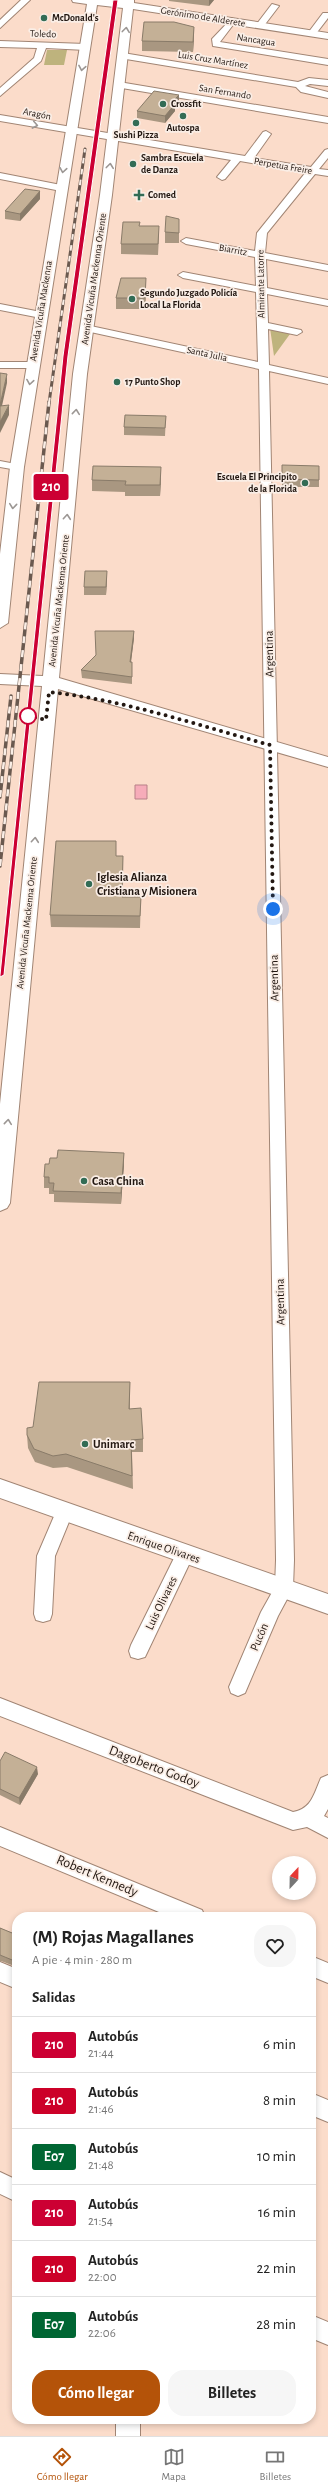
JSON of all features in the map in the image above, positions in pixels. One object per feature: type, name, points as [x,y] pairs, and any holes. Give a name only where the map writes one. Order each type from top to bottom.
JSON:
[{"type":"main road","name":"Gerónimo de Alderete","points":[[77,0],[129,3],[328,36]]},
{"type":"main road","name":"Avenida Vicuña Mackenna","points":[[0,623],[17,467],[70,132],[93,1]]},
{"type":"main road","name":"Avenida Vicuña Mackenna Oriente","points":[[0,1203],[86,328],[113,138],[129,3]]},
{"type":"main road","points":[[0,679],[50,687],[110,700],[328,762]]},
{"type":"main road","points":[[0,690],[50,687]]},
{"type":"main road","name":"Enrique Olivares","points":[[0,1488],[64,1512],[328,1604]]},
{"type":"street","points":[[2,20],[26,0]]},
{"type":"street","points":[[260,25],[275,6]]},
{"type":"street","points":[[312,33],[326,14]]},
{"type":"street","name":"Nancagua","points":[[232,21],[215,41],[216,44],[325,62],[328,53]]},
{"type":"street","name":"Toledo","points":[[0,44],[86,46]]},
{"type":"street","points":[[0,93],[38,59],[42,45]]},
{"type":"street","name":"Luis Cruz Martínez","points":[[123,56],[299,85],[309,81],[328,83]]},
{"type":"street","name":"San Fernando","points":[[119,85],[328,120]]},
{"type":"street","name":"Luis Cruz Martínez","points":[[299,85],[304,90],[328,95]]},
{"type":"street","name":"Aragón","points":[[0,118],[70,132]]},
{"type":"street","name":"Perpetua Freire","points":[[70,132],[328,173]]},
{"type":"street","points":[[243,159],[266,134]]},
{"type":"street","name":"Almirante Latorre","points":[[264,367],[260,290],[260,241],[262,233],[312,170],[318,167],[328,152]]},
{"type":"street","name":"Perpetua Freire","points":[[222,178],[243,159]]},
{"type":"street","points":[[0,176],[61,188]]},
{"type":"street","name":"Biarritz","points":[[186,241],[328,268]]},
{"type":"street","points":[[183,275],[328,303]]},
{"type":"street","points":[[0,307],[41,315]]},
{"type":"street","points":[[262,325],[300,329],[288,345]]},
{"type":"street","name":"Santa Julia","points":[[86,328],[328,381]]},
{"type":"street","points":[[0,365],[33,365]]},
{"type":"street","name":"Argentina","points":[[264,367],[284,1588]]},
{"type":"street","points":[[0,464],[17,467]]},
{"type":"street","points":[[43,1614],[46,1556],[64,1512]]},
{"type":"street","name":"Luis Olivares","points":[[138,1651],[184,1554]]},
{"type":"street","name":"Pucón","points":[[238,1687],[270,1612],[284,1588]]},
{"type":"street","name":"Dagoberto Godoy","points":[[0,1707],[285,1819],[293,1821],[309,1818]]},
{"type":"street","points":[[328,1784],[319,1807],[309,1818],[328,1829]]},
{"type":"street","name":"Robert Kennedy","points":[[0,1836],[183,1912]]},
{"type":"street","points":[[316,1968],[328,1973]]},
{"type":"street","points":[[0,1972],[12,1977]]},
{"type":"street","points":[[316,2106],[328,2111]]},
{"type":"street","points":[[0,2183],[12,2189]]},
{"type":"street","points":[[316,2328],[328,2334]]},
{"type":"street","points":[[128,2424],[128,2436]]},
{"type":"shaded area","points":[[47,50],[67,50],[64,65],[44,65]]},
{"type":"shaded area","points":[[270,328],[289,331],[290,334],[274,356]]},
{"type":"shaded area","points":[[135,785],[147,785],[147,799],[135,799]]},
{"type":"building","points":[[144,22],[174,22],[194,27],[193,42],[142,41]]},
{"type":"building","points":[[154,91],[179,95],[171,103],[175,104],[165,116],[137,111]]},
{"type":"building","points":[[25,189],[40,191],[20,214],[5,211]]},
{"type":"building","points":[[166,216],[179,219],[179,233],[165,232]]},
{"type":"building","points":[[123,222],[140,222],[139,226],[159,226],[158,244],[121,244]]},
{"type":"building","points":[[121,278],[146,278],[145,298],[116,298]]},
{"type":"building","points":[[0,373],[7,374],[0,405]]},
{"type":"building","points":[[9,405],[0,422],[0,406]]},
{"type":"building","points":[[125,415],[166,416],[165,428],[124,427]]},
{"type":"building","points":[[282,465],[319,466],[319,480],[282,479]]},
{"type":"building","points":[[93,466],[161,467],[160,485],[125,485],[126,481],[92,480]]},
{"type":"building","points":[[85,571],[107,571],[106,587],[84,587]]},
{"type":"building","points":[[95,631],[134,631],[130,662],[132,662],[132,677],[81,670],[96,655]]},
{"type":"building","points":[[56,841],[116,841],[116,856],[123,856],[122,897],[141,897],[140,916],[50,915]]},
{"type":"building","name":"Casa China","points":[[58,1150],[124,1153],[121,1193],[53,1191],[54,1183],[49,1183],[49,1177],[44,1177],[45,1164],[49,1164],[50,1158],[57,1158]]},
{"type":"building","name":"Unimarc","points":[[39,1382],[130,1382],[129,1409],[141,1408],[143,1439],[131,1440],[132,1476],[66,1454],[53,1456],[34,1449],[27,1435],[27,1428],[33,1427]]},
{"type":"building","points":[[5,1752],[37,1767],[19,1798],[0,1789],[0,1761]]},
{"type":"building","points":[[0,1928],[12,1933],[12,1960],[0,1955]]},
{"type":"railway","points":[[49,403],[85,149]]},
{"type":"railway","points":[[0,866],[49,402]]},
{"type":"railway","points":[[0,797],[11,696]]},
{"type":"bus line","name":"210","points":[[0,975],[32,680],[44,544],[65,356],[115,0]]},
{"type":"place","name":"McDonald's","points":[[44,18]]},
{"type":"place","name":"Crossfit","points":[[163,104]]},
{"type":"place","name":"Autospa","points":[[183,116]]},
{"type":"place","name":"Sushi Pizza","points":[[136,123]]},
{"type":"place","name":"Sambra Escuela de Danza","points":[[133,164]]},
{"type":"place","name":"Comed","points":[[139,195]]},
{"type":"place","name":"Segundo Juzgado Policía Local La Florida","points":[[132,299]]},
{"type":"place","name":"17 Punto Shop","points":[[117,382]]},
{"type":"place","name":"Escuela El Principito de la Florida","points":[[305,483]]},
{"type":"place","name":"Iglesia Alianza Cristiana y Misionera","points":[[89,884]]},
{"type":"place","name":"Casa China","points":[[84,1181]]},
{"type":"place","name":"Unimarc","points":[[85,1444]]},
{"type":"route","points":[[28,716],[46,720],[49,692],[66,694],[110,700],[270,745],[273,909]]}]
